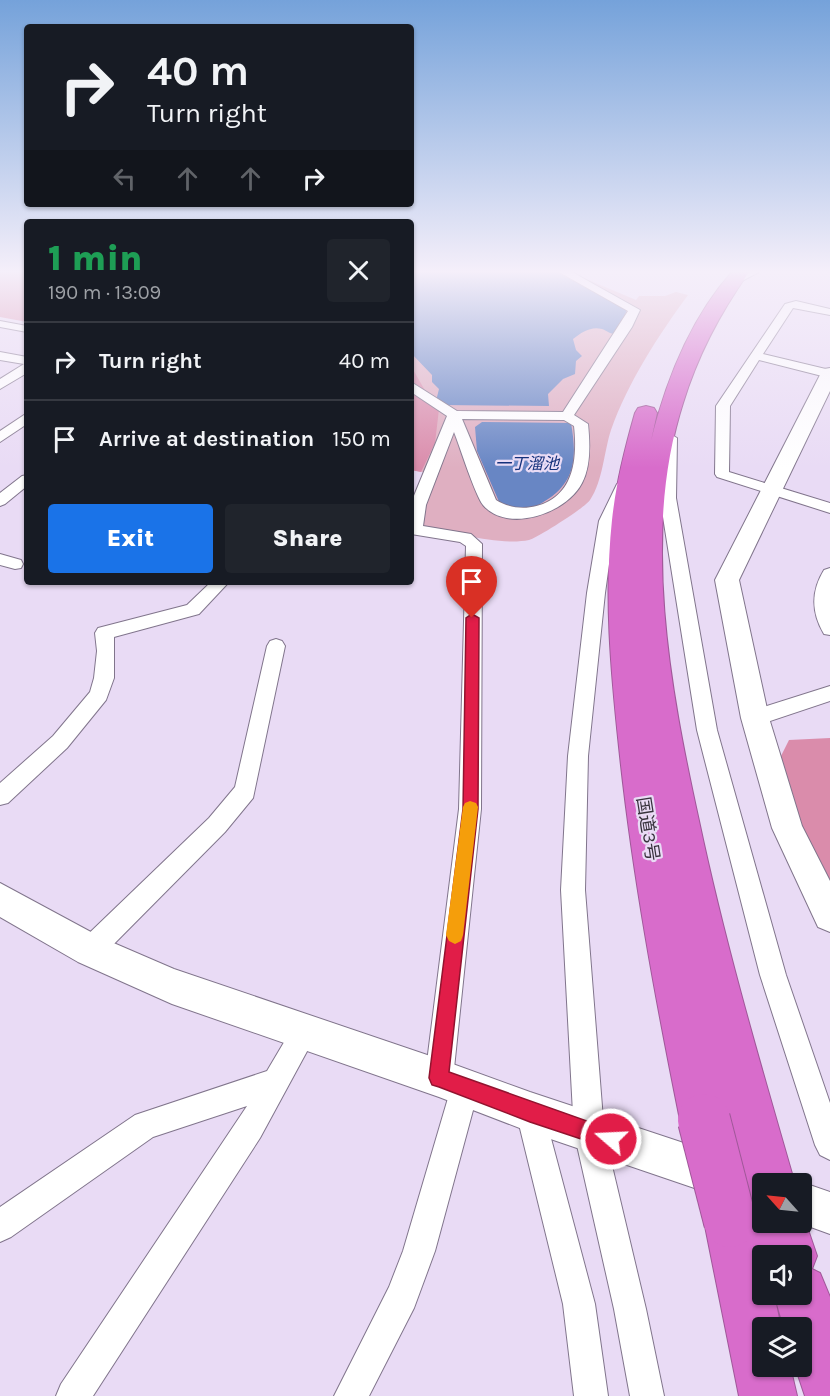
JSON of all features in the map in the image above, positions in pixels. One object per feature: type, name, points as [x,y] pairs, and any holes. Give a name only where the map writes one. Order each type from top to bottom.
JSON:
[{"type":"highway","name":"国道3号","points":[[678,337],[666,360],[649,403],[634,464],[626,519],[623,566],[626,660],[639,776],[666,944],[704,1120],[752,1192]]},
{"type":"highway","name":"国道3号","points":[[699,337],[670,408],[658,458],[650,519],[649,587],[654,669],[670,773],[708,955],[767,1173]]},
{"type":"highway","name":"国道3号","points":[[779,1233],[830,1386]]},
{"type":"highway","name":"国道3号","points":[[768,1396],[779,1233]]},
{"type":"street","points":[[567,416],[579,393],[619,337]]},
{"type":"street","points":[[770,337],[723,406],[722,474],[830,508]]},
{"type":"street","points":[[596,341],[614,345]]},
{"type":"street","points":[[0,356],[24,360]]},
{"type":"street","points":[[758,356],[830,374],[727,580],[755,718],[787,828],[830,916]]},
{"type":"street","points":[[0,385],[24,369]]},
{"type":"street","points":[[414,388],[454,415],[567,416],[581,424],[578,474],[573,486],[559,500],[543,509],[514,514],[498,510],[489,502],[454,415]]},
{"type":"street","points":[[670,408],[668,498],[707,730],[773,975],[830,1145]]},
{"type":"street","points":[[414,525],[418,505],[454,415]]},
{"type":"street","points":[[0,438],[24,419]]},
{"type":"street","points":[[634,464],[607,521],[596,593],[578,756],[573,890],[589,1132],[630,1309],[647,1396]]},
{"type":"street","points":[[0,501],[24,481]]},
{"type":"street","points":[[351,1396],[402,1296],[419,1251],[452,1083],[470,809],[474,544],[465,538],[414,530]]},
{"type":"street","points":[[830,574],[820,600],[830,630]]},
{"type":"street","points":[[0,796],[60,742],[99,694],[104,678],[106,651],[104,633],[193,610],[218,585]]},
{"type":"street","points":[[90,950],[217,825],[245,791],[276,646]]},
{"type":"street","points":[[755,718],[830,693]]},
{"type":"street","points":[[0,898],[90,950],[172,986],[589,1132],[752,1218]]},
{"type":"street","points":[[73,1396],[250,1128],[305,1031]]},
{"type":"street","points":[[0,1226],[145,1125],[276,1082]]},
{"type":"street","points":[[530,1112],[579,1304],[591,1396]]},
{"type":"street","points":[[812,1220],[830,1213]]},
{"type":"shaded area","points":[[414,337],[659,337],[635,377],[618,412],[611,430],[601,475],[590,500],[551,528],[529,540],[505,541],[425,528],[421,523],[433,474],[414,471]]},
{"type":"shaded area","points":[[414,371],[431,401],[439,409],[435,443],[421,472],[414,471]]},
{"type":"shaded area","points":[[830,738],[830,892],[804,834],[779,760],[789,740]]},
{"type":"water","points":[[414,337],[576,337],[573,339],[576,350],[582,356],[576,361],[575,374],[563,379],[548,394],[549,406],[443,405],[436,401],[439,389],[432,382],[432,375],[414,356]]},
{"type":"water","name":"一丁溜池","points":[[482,422],[571,423],[574,458],[563,486],[545,501],[530,508],[522,509],[500,504],[477,451],[475,427]]},
{"type":"slow traffic","points":[[455,935],[470,807]]},
{"type":"route","points":[[472,618],[470,809],[439,1078],[611,1139]]}]
